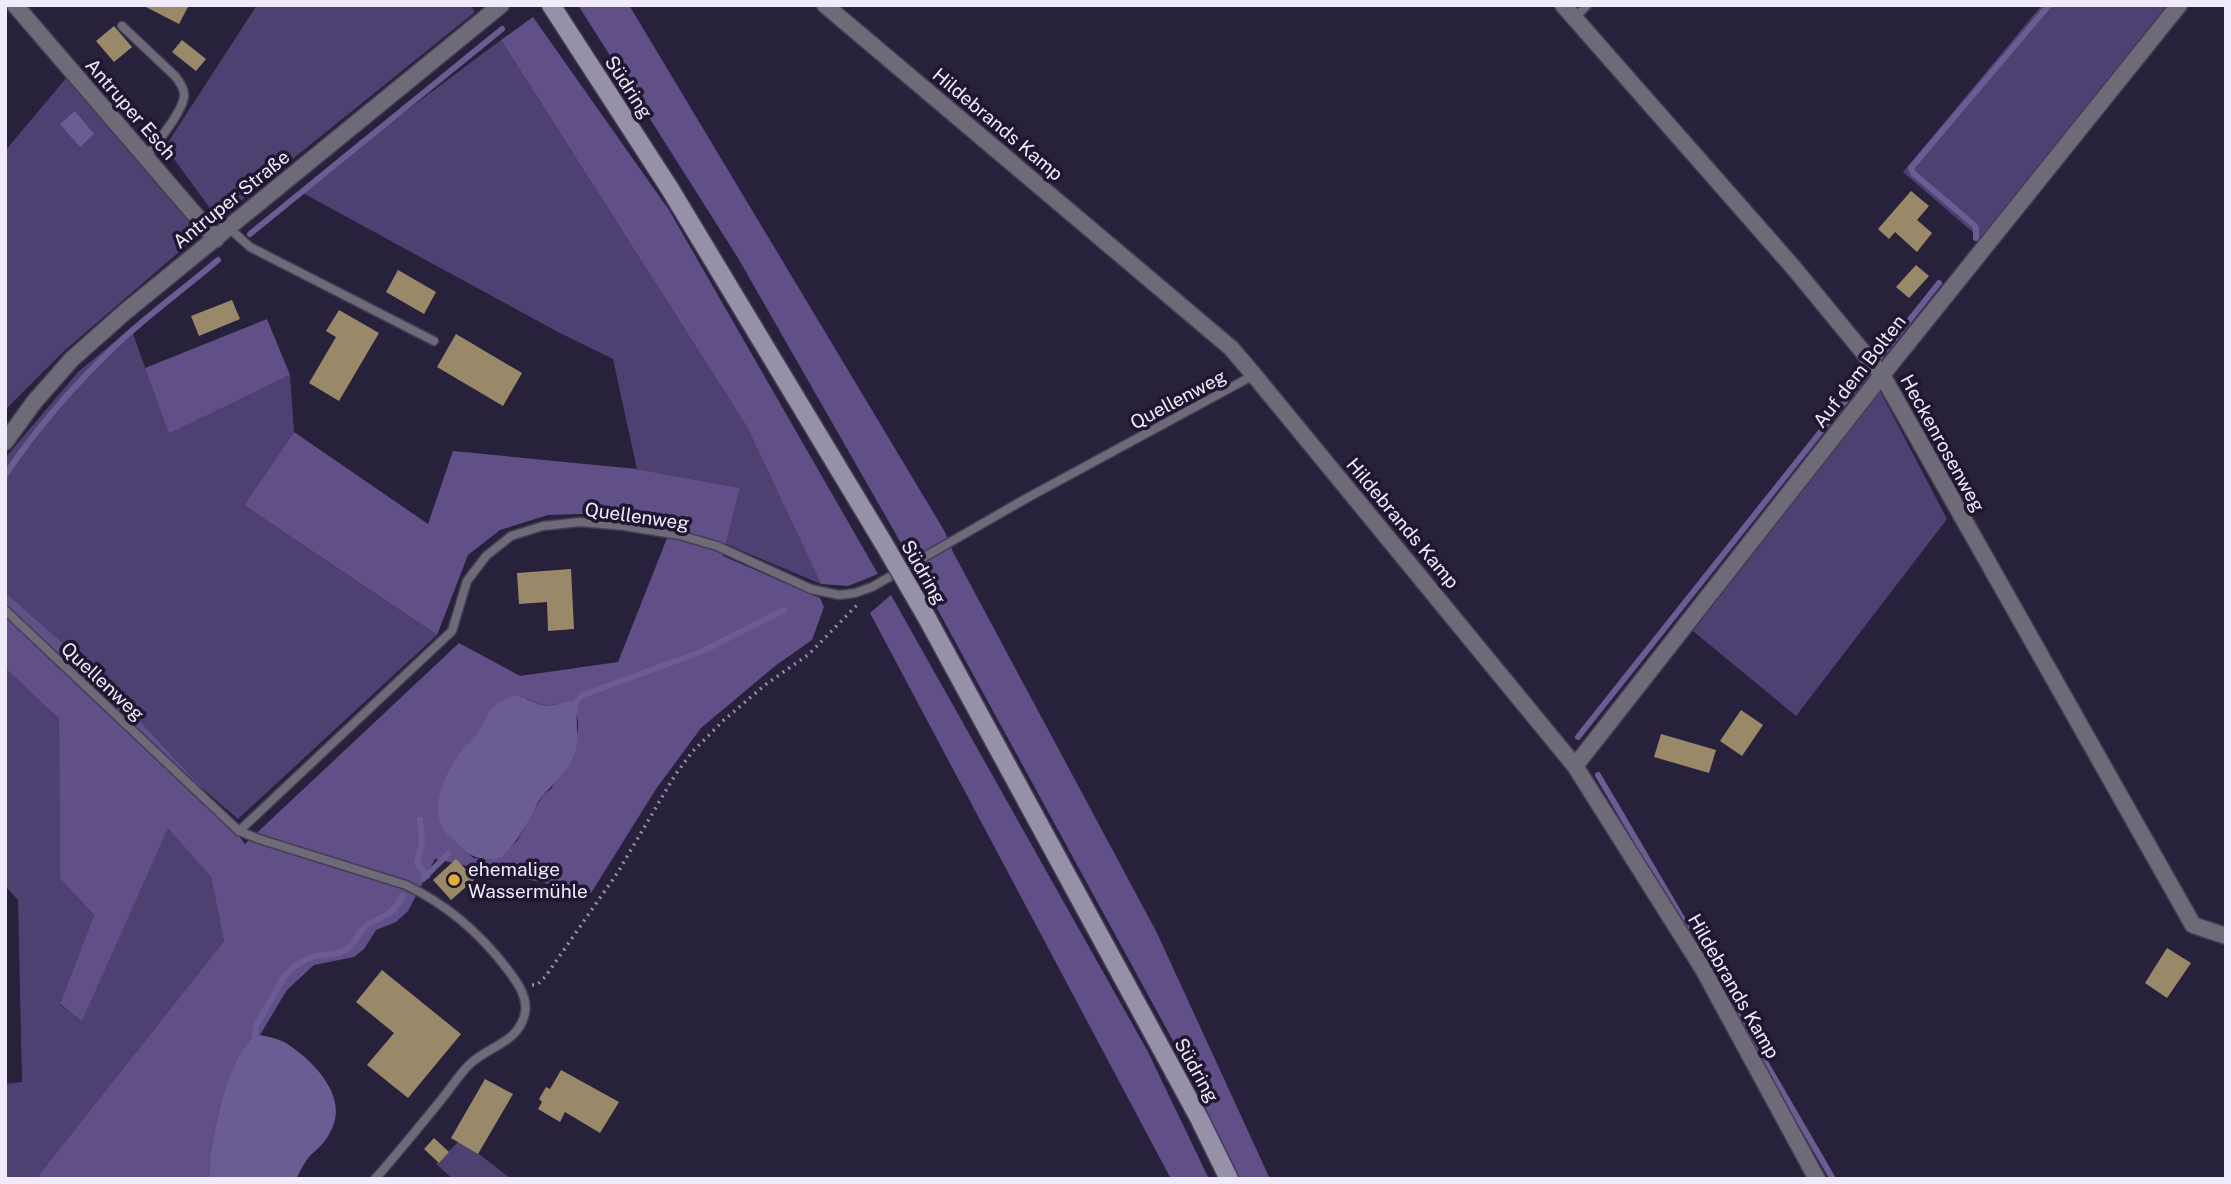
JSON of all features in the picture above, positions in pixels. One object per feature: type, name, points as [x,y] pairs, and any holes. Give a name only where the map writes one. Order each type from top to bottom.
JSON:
[{"type":"main road","name":"Südring","points":[[554,9],[670,189],[927,618],[1199,1118],[1229,1179]]},
{"type":"street","name":"Antruper Esch","points":[[15,5],[216,239]]},
{"type":"street","name":"Antruper Straße","points":[[5,442],[35,401],[72,359],[125,312],[501,5]]},
{"type":"street","name":"Hildebrands Kamp","points":[[825,5],[1231,348],[1254,375],[1575,766],[1703,969],[1816,1179]]},
{"type":"street","name":"Heckenrosenweg","points":[[1563,5],[1793,267],[1882,375],[2193,925],[2226,936]]},
{"type":"street","name":"Auf dem Bolten","points":[[1575,766],[1882,375],[2179,5]]},
{"type":"lane","points":[[1575,18],[1587,5]]},
{"type":"lane","points":[[122,26],[175,76],[185,95],[179,109],[146,157]]},
{"type":"lane","points":[[229,228],[250,247],[434,341]]},
{"type":"lane","name":"Quellenweg","points":[[5,610],[239,831],[452,631],[467,581],[486,556],[512,536],[543,526],[580,522],[679,535],[717,546],[811,589],[839,595],[855,593],[872,587],[1027,498],[1254,375]]},
{"type":"lane","points":[[239,831],[406,885],[425,894],[463,920],[487,943],[519,985],[526,1002],[525,1013],[513,1035],[470,1064],[375,1179]]},
{"type":"path","points":[[519,985],[537,985],[545,977],[618,872],[675,775],[693,751],[734,711],[809,653],[848,617],[872,587]]},
{"type":"shaded area","points":[[257,5],[470,5],[475,12],[218,219],[165,147]]},
{"type":"shaded area","points":[[578,5],[629,5],[945,532],[953,552],[1157,933],[1270,1179],[1239,1179],[1177,1048],[909,557],[738,258]]},
{"type":"shaded area","points":[[2042,5],[2167,5],[1982,240],[1903,172]]},
{"type":"shaded area","points":[[533,17],[669,210],[878,574],[848,586],[821,584],[747,427],[501,40]]},
{"type":"shaded area","points":[[501,40],[747,427],[821,584],[726,544],[740,488],[637,469],[613,359],[558,332],[299,191]]},
{"type":"shaded area","points":[[67,77],[200,234],[64,351],[5,410],[5,151]]},
{"type":"shaded area","points":[[75,111],[94,134],[80,147],[60,124]]},
{"type":"shaded area","points":[[267,319],[290,375],[169,434],[145,368]]},
{"type":"shaded area","points":[[131,328],[169,434],[290,375],[294,432],[244,505],[437,635],[238,819],[202,788],[90,667],[5,592],[5,458],[78,372]]},
{"type":"shaded area","points":[[1880,391],[1947,519],[1796,716],[1693,631]]},
{"type":"shaded area","points":[[294,432],[428,524],[453,451],[637,469],[740,488],[723,556],[820,598],[824,607],[812,640],[775,666],[701,728],[656,789],[591,893],[435,859],[408,911],[396,922],[376,930],[364,949],[354,957],[314,965],[287,990],[260,1035],[249,1042],[232,1071],[216,1127],[209,1179],[40,1179],[38,1176],[224,941],[211,877],[168,828],[82,1021],[60,1004],[94,915],[60,878],[59,719],[5,668],[5,592],[90,667],[202,788],[245,844],[459,643],[520,676],[618,662],[673,523],[613,513],[548,515],[500,530],[468,555],[437,635],[244,505]],"holes":[[[527,699],[548,705],[570,700],[578,723],[574,746],[551,789],[543,795],[517,841],[497,860],[473,858],[439,813],[441,793],[447,775],[456,759],[481,733]]]},
{"type":"shaded area","points":[[891,595],[1147,1050],[1209,1179],[1171,1179],[870,613]]},
{"type":"shaded area","points":[[5,668],[59,719],[60,877],[94,915],[60,1005],[82,1020],[168,827],[211,877],[224,941],[38,1176],[40,1179],[5,1179],[5,1084],[22,1082],[18,900],[5,886]]},
{"type":"shaded area","points":[[514,695],[547,705],[570,700],[578,707],[576,749],[568,766],[541,798],[513,844],[497,860],[483,859],[470,854],[444,831],[439,819],[439,798],[451,767],[475,737],[489,712],[504,699]]},
{"type":"shaded area","points":[[260,1035],[286,1043],[316,1068],[331,1090],[335,1102],[333,1126],[325,1140],[306,1161],[296,1179],[209,1179],[212,1144],[232,1070],[249,1042]]},
{"type":"shaded area","points":[[458,1142],[479,1154],[511,1179],[453,1179],[436,1164]]},
{"type":"building","points":[[142,5],[189,5],[179,24]]},
{"type":"building","points":[[114,26],[132,47],[114,62],[96,41]]},
{"type":"building","points":[[182,40],[206,59],[196,71],[172,52]]},
{"type":"building","points":[[1911,191],[1929,206],[1917,220],[1932,233],[1917,252],[1895,232],[1889,239],[1878,229]]},
{"type":"building","points":[[1916,265],[1929,276],[1909,298],[1896,287]]},
{"type":"building","points":[[398,270],[436,292],[424,314],[386,292]]},
{"type":"building","points":[[232,300],[240,319],[199,336],[191,316]]},
{"type":"building","points":[[339,310],[379,333],[339,401],[309,383],[336,337],[326,331]]},
{"type":"building","points":[[456,334],[522,373],[503,406],[437,367]]},
{"type":"building","points":[[571,569],[574,629],[548,631],[547,602],[519,604],[517,573]]},
{"type":"building","points":[[1741,710],[1763,725],[1742,756],[1720,741]]},
{"type":"building","points":[[1661,734],[1716,750],[1709,773],[1654,757]]},
{"type":"building","name":"ehemalige Wassermühle","points":[[456,859],[475,879],[451,900],[433,880]]},
{"type":"building","points":[[2167,948],[2191,963],[2167,998],[2145,983]]},
{"type":"building","points":[[382,970],[461,1034],[408,1098],[367,1065],[394,1033],[356,1002]]},
{"type":"building","points":[[561,1070],[619,1102],[600,1133],[565,1112],[560,1122],[538,1109],[542,1102],[539,1099],[546,1087],[550,1089]]},
{"type":"building","points":[[485,1079],[513,1094],[478,1154],[451,1138]]},
{"type":"building","points":[[434,1138],[449,1152],[439,1163],[424,1149]]},
{"type":"waterway","points":[[1976,238],[1974,225],[1913,173],[1911,168],[2049,5]]},
{"type":"waterway","points":[[250,234],[502,29]]},
{"type":"waterway","points":[[5,475],[43,424],[99,362],[139,324],[218,260]]},
{"type":"waterway","points":[[1578,737],[1939,283]]},
{"type":"waterway","points":[[568,710],[583,695],[703,651],[784,610]]},
{"type":"waterway","points":[[1598,775],[1700,949]]},
{"type":"waterway","points":[[420,820],[422,842],[417,863],[427,876]]},
{"type":"waterway","points":[[423,879],[448,854]]},
{"type":"waterway","points":[[254,1044],[256,1026],[287,973],[307,959],[347,949],[364,928],[391,911],[403,896]]},
{"type":"waterway","points":[[1721,986],[1833,1179]]},
{"type":"place","name":"ehemalige Wassermühle","points":[[454,880]]}]
